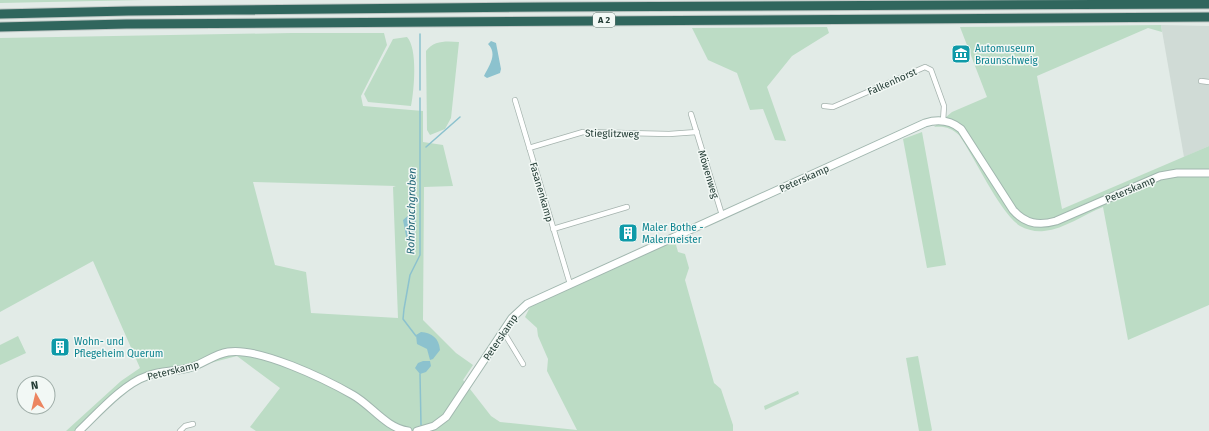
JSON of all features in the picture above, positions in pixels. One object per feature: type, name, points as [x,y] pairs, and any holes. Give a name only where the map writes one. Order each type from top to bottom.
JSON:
[{"type":"highway","name":"A 2","points":[[0,14],[128,11],[545,7],[1209,4]]},
{"type":"highway","name":"A 2","points":[[0,27],[142,24],[1209,17]]},
{"type":"street","name":"Falkenhorst","points":[[824,106],[833,107],[925,67],[931,70],[944,103],[943,121]]},
{"type":"street","points":[[1201,81],[1209,82]]},
{"type":"street","name":"Fasanenkamp","points":[[515,100],[570,284]]},
{"type":"street","name":"Möwenweg","points":[[691,114],[722,215]]},
{"type":"street","name":"Peterskamp","points":[[421,430],[434,426],[446,417],[503,331],[522,307],[722,215],[933,121],[952,123],[961,129],[1013,210],[1019,216],[1032,223],[1043,224],[1056,220],[1160,176],[1172,174],[1209,173]]},
{"type":"street","name":"Stieglitzweg","points":[[529,148],[583,132],[669,134],[696,132]]},
{"type":"street","points":[[553,229],[627,207]]},
{"type":"street","points":[[503,331],[523,364]]},
{"type":"street","name":"Peterskamp","points":[[79,431],[132,384],[147,376],[191,368],[217,355],[237,351],[264,356],[337,387],[362,400],[391,424],[408,431]]},
{"type":"street","points":[[180,431],[185,426],[193,424]]},
{"type":"shaded area","points":[[1161,25],[1209,26],[1209,146],[1184,157]]},
{"type":"green space","points":[[0,0],[145,0],[0,3]]},
{"type":"green space","points":[[1161,25],[1162,32],[1148,28],[1037,76],[1062,209],[1209,146],[1209,305],[1128,340],[1103,207],[1052,230],[1038,231],[1020,226],[1004,210],[959,135],[948,128],[934,127],[952,112],[987,97],[960,27]]},
{"type":"green space","points":[[827,27],[829,33],[792,56],[767,87],[786,141],[775,140],[763,109],[750,110],[737,73],[708,60],[692,28]]},
{"type":"green space","points":[[384,33],[387,45],[361,96],[363,106],[423,111],[423,142],[443,145],[453,186],[424,187],[423,320],[456,353],[473,365],[463,380],[491,416],[500,422],[577,430],[547,371],[548,359],[538,336],[537,328],[525,317],[532,303],[675,241],[678,252],[685,254],[689,268],[685,280],[714,383],[721,389],[733,425],[733,431],[256,431],[250,427],[280,388],[237,356],[187,369],[177,367],[162,368],[144,373],[130,382],[75,431],[66,431],[121,381],[140,368],[93,261],[0,312],[0,38]],"holes":[[[253,182],[396,186],[393,187],[398,318],[311,313],[306,272],[275,265]]]},
{"type":"green space","points":[[407,37],[413,51],[414,60],[414,80],[411,106],[368,102],[364,94],[393,39]]},
{"type":"green space","points":[[459,42],[451,118],[445,129],[430,135],[427,130],[426,51],[429,47],[437,43]]},
{"type":"green space","points":[[922,132],[946,265],[927,268],[903,139]]},
{"type":"green space","points":[[18,336],[26,353],[0,365],[0,345]]},
{"type":"green space","points":[[918,356],[931,431],[919,431],[906,358]]},
{"type":"green space","points":[[798,391],[799,394],[765,410],[764,406]]},
{"type":"water","points":[[491,41],[496,43],[501,69],[500,73],[487,78],[484,76],[492,60],[491,48],[488,44]]},
{"type":"water","points":[[410,214],[416,218],[414,243],[407,241],[403,220]]},
{"type":"water","points":[[421,332],[432,335],[438,342],[440,350],[433,359],[430,360],[427,349],[417,344],[416,335]]},
{"type":"water","points":[[430,361],[431,366],[426,372],[420,374],[415,368],[418,363]]},
{"type":"waterway","name":"Rohrbruchgraben","points":[[420,34],[420,90]]},
{"type":"waterway","name":"Rohrbruchgraben","points":[[416,336],[403,319],[410,275],[420,255],[420,98]]},
{"type":"waterway","points":[[426,147],[460,117]]},
{"type":"waterway","name":"Rohrbruchgraben","points":[[420,374],[421,425]]},
{"type":"place","name":"Automuseum Braunschweig","points":[[961,54]]},
{"type":"place","name":"Maler Bothe - Malermeister","points":[[628,233]]},
{"type":"place","name":"Wohn- und Pflegeheim Querum","points":[[60,347]]}]
